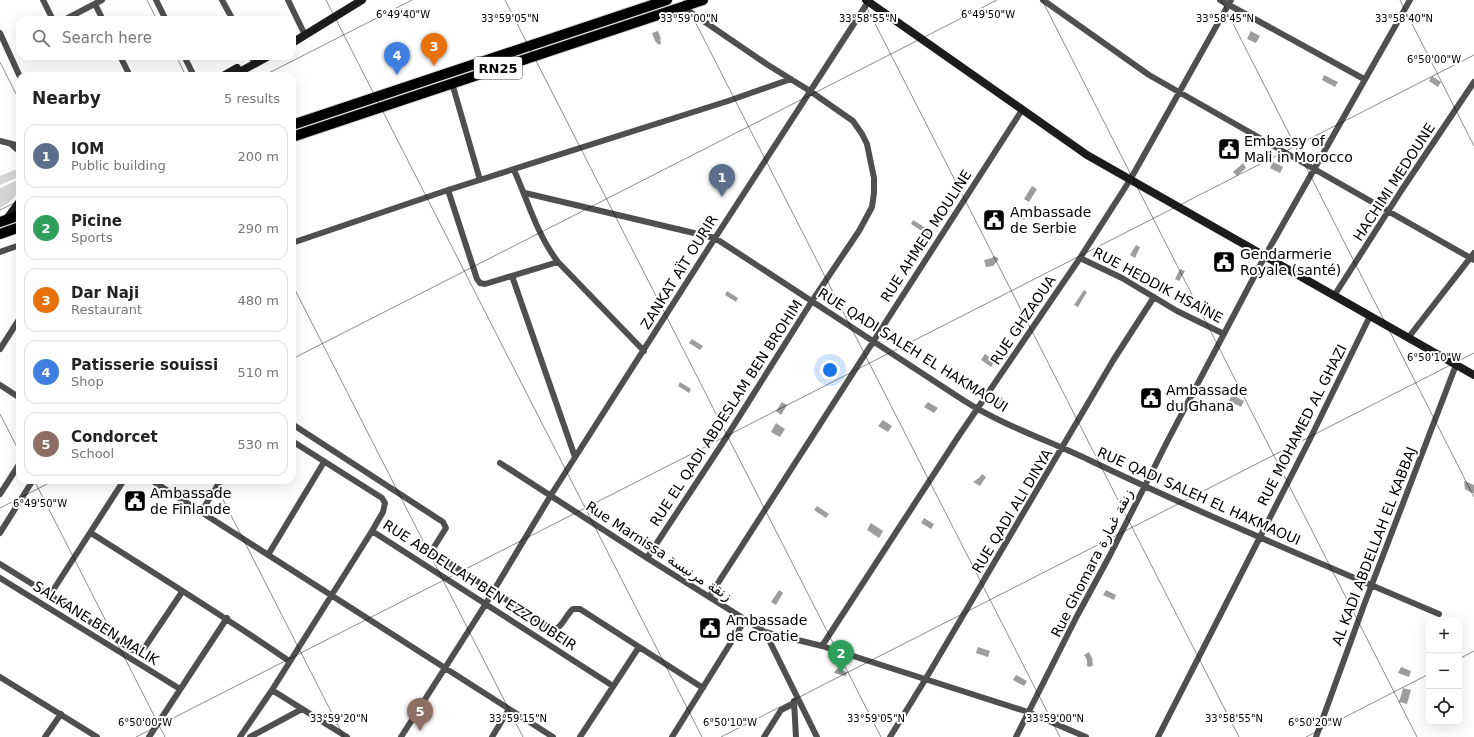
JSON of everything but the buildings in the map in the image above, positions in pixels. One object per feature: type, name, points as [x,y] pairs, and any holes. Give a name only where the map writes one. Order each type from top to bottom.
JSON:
[{"type":"main road","points":[[296,39],[353,1],[362,0]]},
{"type":"main road","name":"RN25","points":[[296,124],[668,0]]},
{"type":"main road","name":"RN25","points":[[296,136],[703,0]]},
{"type":"main road","points":[[867,1],[1087,155],[1456,365],[1473,372]]},
{"type":"main road","points":[[296,35],[304,32]]},
{"type":"main road","points":[[230,72],[252,60]]},
{"type":"main road","points":[[237,72],[253,60]]},
{"type":"main road","points":[[3,221],[16,206]]},
{"type":"main road","points":[[3,221],[16,217]]},
{"type":"main road","points":[[0,234],[15,229]]},
{"type":"street","points":[[43,0],[51,16]]},
{"type":"street","points":[[85,0],[88,7]]},
{"type":"street","points":[[71,16],[102,0]]},
{"type":"street","points":[[156,0],[164,16]]},
{"type":"street","points":[[222,0],[230,16]]},
{"type":"street","points":[[288,0],[304,32]]},
{"type":"street","points":[[1043,0],[1149,75],[1388,212],[1473,257],[1408,338]]},
{"type":"street","points":[[1220,0],[1229,2],[1364,79]]},
{"type":"street","name":"Rue Ghomara زنقة غمارة","points":[[1016,737],[1171,434],[1265,256],[1410,0]]},
{"type":"street","name":"ZANKAT AÏT OURIR","points":[[402,737],[486,604],[575,457],[867,1]]},
{"type":"street","name":"RUE GHZAOUA","points":[[822,646],[977,409],[1080,258],[1130,180],[1229,2]]},
{"type":"street","points":[[95,4],[101,16]]},
{"type":"street","name":"RUE EL QADI ABDESLAM BEN BROHIM","points":[[647,558],[868,216],[872,207],[874,186],[871,158],[867,144],[858,127],[843,113],[768,65],[683,7]]},
{"type":"street","points":[[0,33],[18,72]]},
{"type":"street","points":[[122,60],[128,72]]},
{"type":"street","points":[[186,60],[192,72]]},
{"type":"street","points":[[296,243],[448,190],[722,103],[792,79]]},
{"type":"street","name":"HACHIMI MEDOUNE","points":[[1334,296],[1474,82]]},
{"type":"street","points":[[452,84],[480,180]]},
{"type":"street","name":"RUE AHMED MOULINE","points":[[709,597],[1022,110]]},
{"type":"street","points":[[0,141],[16,145]]},
{"type":"street","points":[[11,144],[16,148]]},
{"type":"street","points":[[514,170],[525,193],[541,236],[550,252],[644,351]]},
{"type":"street","points":[[448,190],[477,279],[480,283],[485,284],[558,262]]},
{"type":"street","name":"RUE QADI SALEH EL HAKMAOUI","points":[[525,193],[715,238],[977,409],[1145,487],[1439,614]]},
{"type":"street","points":[[0,252],[16,246]]},
{"type":"street","name":"RUE HEDDIK HSAÏNE","points":[[1080,258],[1122,278],[1177,311],[1224,334]]},
{"type":"street","points":[[512,276],[575,457]]},
{"type":"street","name":"RUE QADI ALI DINYA","points":[[890,737],[1127,339],[1154,297]]},
{"type":"street","name":"RUE MOHAMED AL GHAZI","points":[[1158,737],[1370,316]]},
{"type":"street","points":[[0,349],[16,324]]},
{"type":"street","name":"AL KADI ABDELLAH EL KABBAJ","points":[[1316,737],[1456,365]]},
{"type":"street","points":[[0,385],[16,395]]},
{"type":"street","name":"RUE ABDELLAH BEN EZZOUBEIR","points":[[296,427],[444,522],[446,528],[434,547],[435,554],[552,629],[556,630],[570,611],[577,608],[703,688]]},
{"type":"street","name":"RUE ABDELLAH BEN EZZOUBEIR","points":[[296,444],[382,498],[385,503],[383,512],[372,531],[613,686]]},
{"type":"street","points":[[268,555],[324,462]]},
{"type":"street","name":"Rue Marnissa زنقة مرنيسة","points":[[500,463],[765,632],[822,646],[1028,712],[1086,737]]},
{"type":"street","points":[[1,492],[3,482],[16,467]]},
{"type":"street","points":[[0,532],[30,484]]},
{"type":"street","points":[[50,596],[121,484]]},
{"type":"street","points":[[157,484],[552,737]]},
{"type":"street","points":[[201,512],[218,484]]},
{"type":"street","points":[[240,737],[272,690],[372,531]]},
{"type":"street","points":[[91,532],[182,592],[227,618],[289,661]]},
{"type":"street","name":"SALKANE BEN MALIK","points":[[0,564],[126,647],[136,651],[145,646],[182,592]]},
{"type":"street","name":"SALKANE BEN MALIK","points":[[0,578],[180,689]]},
{"type":"street","points":[[149,737],[227,618]]},
{"type":"street","points":[[672,737],[745,620]]},
{"type":"street","points":[[765,632],[817,737]]},
{"type":"street","points":[[580,737],[639,647]]},
{"type":"street","points":[[0,677],[97,737]]},
{"type":"street","points":[[272,690],[347,737]]},
{"type":"street","points":[[795,694],[793,704],[796,737]]},
{"type":"street","points":[[764,737],[781,710],[793,704]]},
{"type":"street","points":[[250,737],[302,709]]},
{"type":"street","points":[[492,737],[509,709]]},
{"type":"street","points":[[45,737],[61,714]]},
{"type":"shaded area","points":[[658,31],[661,39],[661,43],[659,45],[655,41],[652,33]]},
{"type":"shaded area","points":[[1251,31],[1260,36],[1256,43],[1247,39]]},
{"type":"shaded area","points":[[1324,75],[1338,82],[1335,87],[1322,80]]},
{"type":"shaded area","points":[[1432,76],[1441,82],[1438,87],[1429,81]]},
{"type":"shaded area","points":[[1273,162],[1283,167],[1280,173],[1270,168]]},
{"type":"shaded area","points":[[1243,163],[1246,168],[1237,176],[1233,172]]},
{"type":"shaded area","points":[[16,170],[16,178],[0,185],[0,176]]},
{"type":"shaded area","points":[[16,181],[16,194],[9,203],[0,208],[0,188]]},
{"type":"shaded area","points":[[1032,186],[1037,189],[1029,202],[1024,199]]},
{"type":"shaded area","points":[[1014,207],[1027,215],[1024,220],[1011,212]]},
{"type":"shaded area","points":[[913,220],[934,233],[931,237],[911,224]]},
{"type":"shaded area","points":[[1136,245],[1140,247],[1135,258],[1130,255]]},
{"type":"shaded area","points":[[994,256],[999,259],[993,266],[986,267],[984,260]]},
{"type":"shaded area","points":[[1180,269],[1185,271],[1179,281],[1175,279]]},
{"type":"shaded area","points":[[1084,290],[1087,292],[1078,307],[1074,305]]},
{"type":"shaded area","points":[[727,291],[738,298],[736,302],[725,295]]},
{"type":"shaded area","points":[[692,339],[703,346],[700,350],[689,343]]},
{"type":"shaded area","points":[[985,354],[995,361],[991,367],[981,360]]},
{"type":"shaded area","points":[[680,382],[691,389],[689,393],[678,386]]},
{"type":"shaded area","points":[[999,395],[1003,398],[996,408],[994,402]]},
{"type":"shaded area","points":[[1232,395],[1244,401],[1241,407],[1229,401]]},
{"type":"shaded area","points":[[782,402],[787,405],[781,415],[776,411]]},
{"type":"shaded area","points":[[928,402],[938,408],[934,413],[924,407]]},
{"type":"shaded area","points":[[883,420],[892,426],[888,432],[878,426]]},
{"type":"shaded area","points":[[776,423],[785,429],[780,437],[771,432]]},
{"type":"shaded area","points":[[982,474],[986,477],[980,486],[973,482]]},
{"type":"shaded area","points":[[1464,481],[1474,485],[1474,493],[1465,489]]},
{"type":"shaded area","points":[[817,506],[829,514],[826,518],[814,510]]},
{"type":"shaded area","points":[[924,518],[934,524],[931,529],[921,523]]},
{"type":"shaded area","points":[[871,523],[883,531],[879,538],[867,530]]},
{"type":"shaded area","points":[[779,590],[783,593],[776,605],[771,602]]},
{"type":"shaded area","points":[[1106,590],[1116,595],[1114,600],[1103,595]]},
{"type":"shaded area","points":[[978,647],[990,651],[988,657],[976,653]]},
{"type":"shaded area","points":[[1089,652],[1093,665],[1090,667],[1087,666],[1087,660],[1084,655]]},
{"type":"shaded area","points":[[1401,667],[1411,671],[1409,677],[1398,673]]},
{"type":"shaded area","points":[[839,668],[847,672],[846,676],[834,673]]},
{"type":"shaded area","points":[[1016,675],[1027,681],[1024,686],[1013,680]]},
{"type":"shaded area","points":[[1403,688],[1411,690],[1407,704],[1399,702]]},
{"type":"place","name":"Dar Naji","points":[[434,66]]},
{"type":"place","name":"Patisserie souissi","points":[[397,75]]},
{"type":"place","name":"Embassy of Mali in Morocco","points":[[1229,149]]},
{"type":"place","name":"IOM","points":[[722,197]]},
{"type":"place","name":"Ambassade de Serbie","points":[[994,220]]},
{"type":"place","name":"Gendarmerie Royale (santé)","points":[[1224,262]]},
{"type":"place","name":"Ambassade du Ghana","points":[[1151,398]]},
{"type":"place","name":"Ambassade de Finlande","points":[[135,501]]},
{"type":"place","name":"Ambassade de Croatie","points":[[710,628]]},
{"type":"place","name":"Picine","points":[[841,673]]},
{"type":"place","name":"Condorcet","points":[[420,731]]}]
